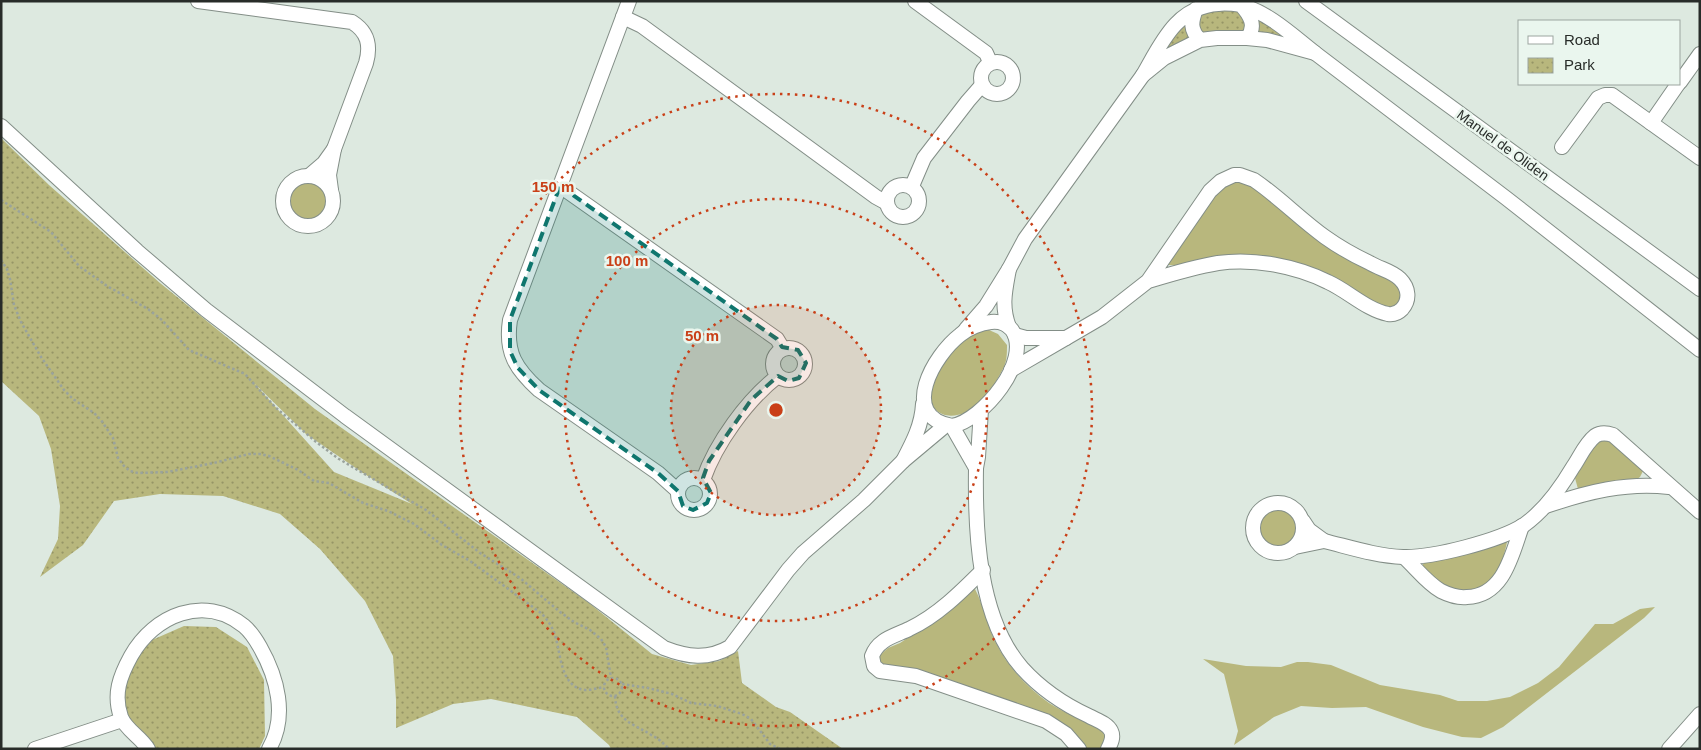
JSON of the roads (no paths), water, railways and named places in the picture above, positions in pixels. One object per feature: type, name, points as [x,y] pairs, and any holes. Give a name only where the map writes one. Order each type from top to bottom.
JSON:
[{"type":"street","points":[[198,1],[352,22],[365,32],[369,53],[334,149],[329,175],[334,199],[333,207],[323,222],[306,226],[298,224],[291,219],[283,204],[287,187],[293,180],[310,175],[324,163],[334,149]]},
{"type":"street","points":[[629,1],[510,320],[508,335],[510,351],[518,368],[526,378],[540,390],[658,473],[678,491]]},
{"type":"street","points":[[915,1],[986,53],[990,62]]},
{"type":"street","name":"Manuel de Oliden","points":[[1306,1],[1697,283]]},
{"type":"street","points":[[903,461],[918,432],[922,416],[923,395],[928,378],[943,353],[986,306],[1025,239],[1143,75],[1168,31],[1178,21],[1196,10],[1218,3],[1251,8],[1274,21],[1514,204],[1700,350]]},
{"type":"street","points":[[1241,5],[1251,18],[1251,33],[1247,38]]},
{"type":"street","points":[[1196,10],[1192,21],[1192,28],[1200,40]]},
{"type":"street","points":[[623,17],[642,26],[876,197],[887,203]]},
{"type":"street","points":[[1143,75],[1164,58],[1200,40],[1247,38],[1267,40],[1315,53]]},
{"type":"street","points":[[1681,80],[1700,54]]},
{"type":"street","points":[[1000,61],[1009,67],[1013,77],[1006,91],[995,94],[985,90],[982,85],[980,74],[985,65],[990,62],[1000,61]]},
{"type":"street","points":[[912,186],[924,158],[982,85]]},
{"type":"street","points":[[1651,123],[1678,85]]},
{"type":"street","points":[[1562,147],[1598,98],[1612,95],[1700,158]]},
{"type":"street","points":[[1,126],[137,252],[206,310],[288,374],[664,648],[693,656],[706,656],[721,652],[730,647],[803,553],[864,500],[903,461],[949,426],[961,425],[972,418],[1000,389],[1012,370],[1016,356],[1017,342],[1005,315],[1004,302],[1009,269]]},
{"type":"street","points":[[310,175],[323,180],[332,190]]},
{"type":"street","points":[[1012,370],[1102,317],[1148,281],[1210,190],[1227,177],[1240,175],[1254,180],[1324,236],[1345,250],[1400,278],[1408,292],[1406,305],[1395,314],[1388,314],[1319,277],[1290,268],[1248,261],[1198,267],[1148,281]]},
{"type":"street","points":[[902,184],[912,186],[919,194],[919,206],[908,217],[897,216],[892,213],[887,203],[887,198],[892,188],[902,184]]},
{"type":"street","points":[[560,186],[777,338],[782,349]]},
{"type":"street","points":[[960,334],[972,327],[993,322],[1002,323],[1026,338],[1066,338]]},
{"type":"street","points":[[793,348],[802,353],[806,363],[805,369],[798,378],[788,380],[778,376],[774,372],[773,361],[782,349],[793,348]]},
{"type":"street","points":[[703,480],[709,461],[751,400],[778,376]]},
{"type":"street","points":[[923,404],[933,419],[949,426],[960,438],[976,468]]},
{"type":"street","points":[[981,410],[976,468],[976,528],[988,600],[994,620],[1010,652],[1032,678],[1044,689],[1075,710],[1105,724],[1110,730],[1112,737],[1108,749]]},
{"type":"street","points":[[1324,541],[1295,547],[1279,553],[1270,552],[1262,548],[1253,534],[1255,517],[1260,510],[1268,505],[1276,503],[1285,504],[1293,507],[1309,530],[1324,541],[1386,555],[1404,557],[1446,552],[1473,545],[1522,526],[1546,506],[1589,443],[1601,433],[1613,436],[1700,512]]},
{"type":"street","points":[[687,478],[703,480],[710,488],[710,498],[703,507],[693,510],[683,506],[679,501],[678,491],[683,481],[687,478]]},
{"type":"street","points":[[1546,506],[1578,495],[1619,487],[1652,485],[1670,487]]},
{"type":"street","points":[[1295,547],[1302,535],[1303,521]]},
{"type":"street","points":[[1404,557],[1442,592],[1460,597],[1479,595],[1494,587],[1502,578],[1522,526]]},
{"type":"street","points":[[983,570],[923,622],[879,644],[872,656],[874,666],[880,670],[916,676],[1046,721],[1066,734],[1079,749]]},
{"type":"street","points":[[148,749],[122,720],[117,701],[118,686],[135,648],[149,632],[163,621],[175,615],[195,611],[218,612],[246,627],[267,660],[275,680],[279,705],[277,724],[269,749]]},
{"type":"street","points":[[1669,749],[1700,714]]},
{"type":"street","points":[[35,749],[122,720]]}]
